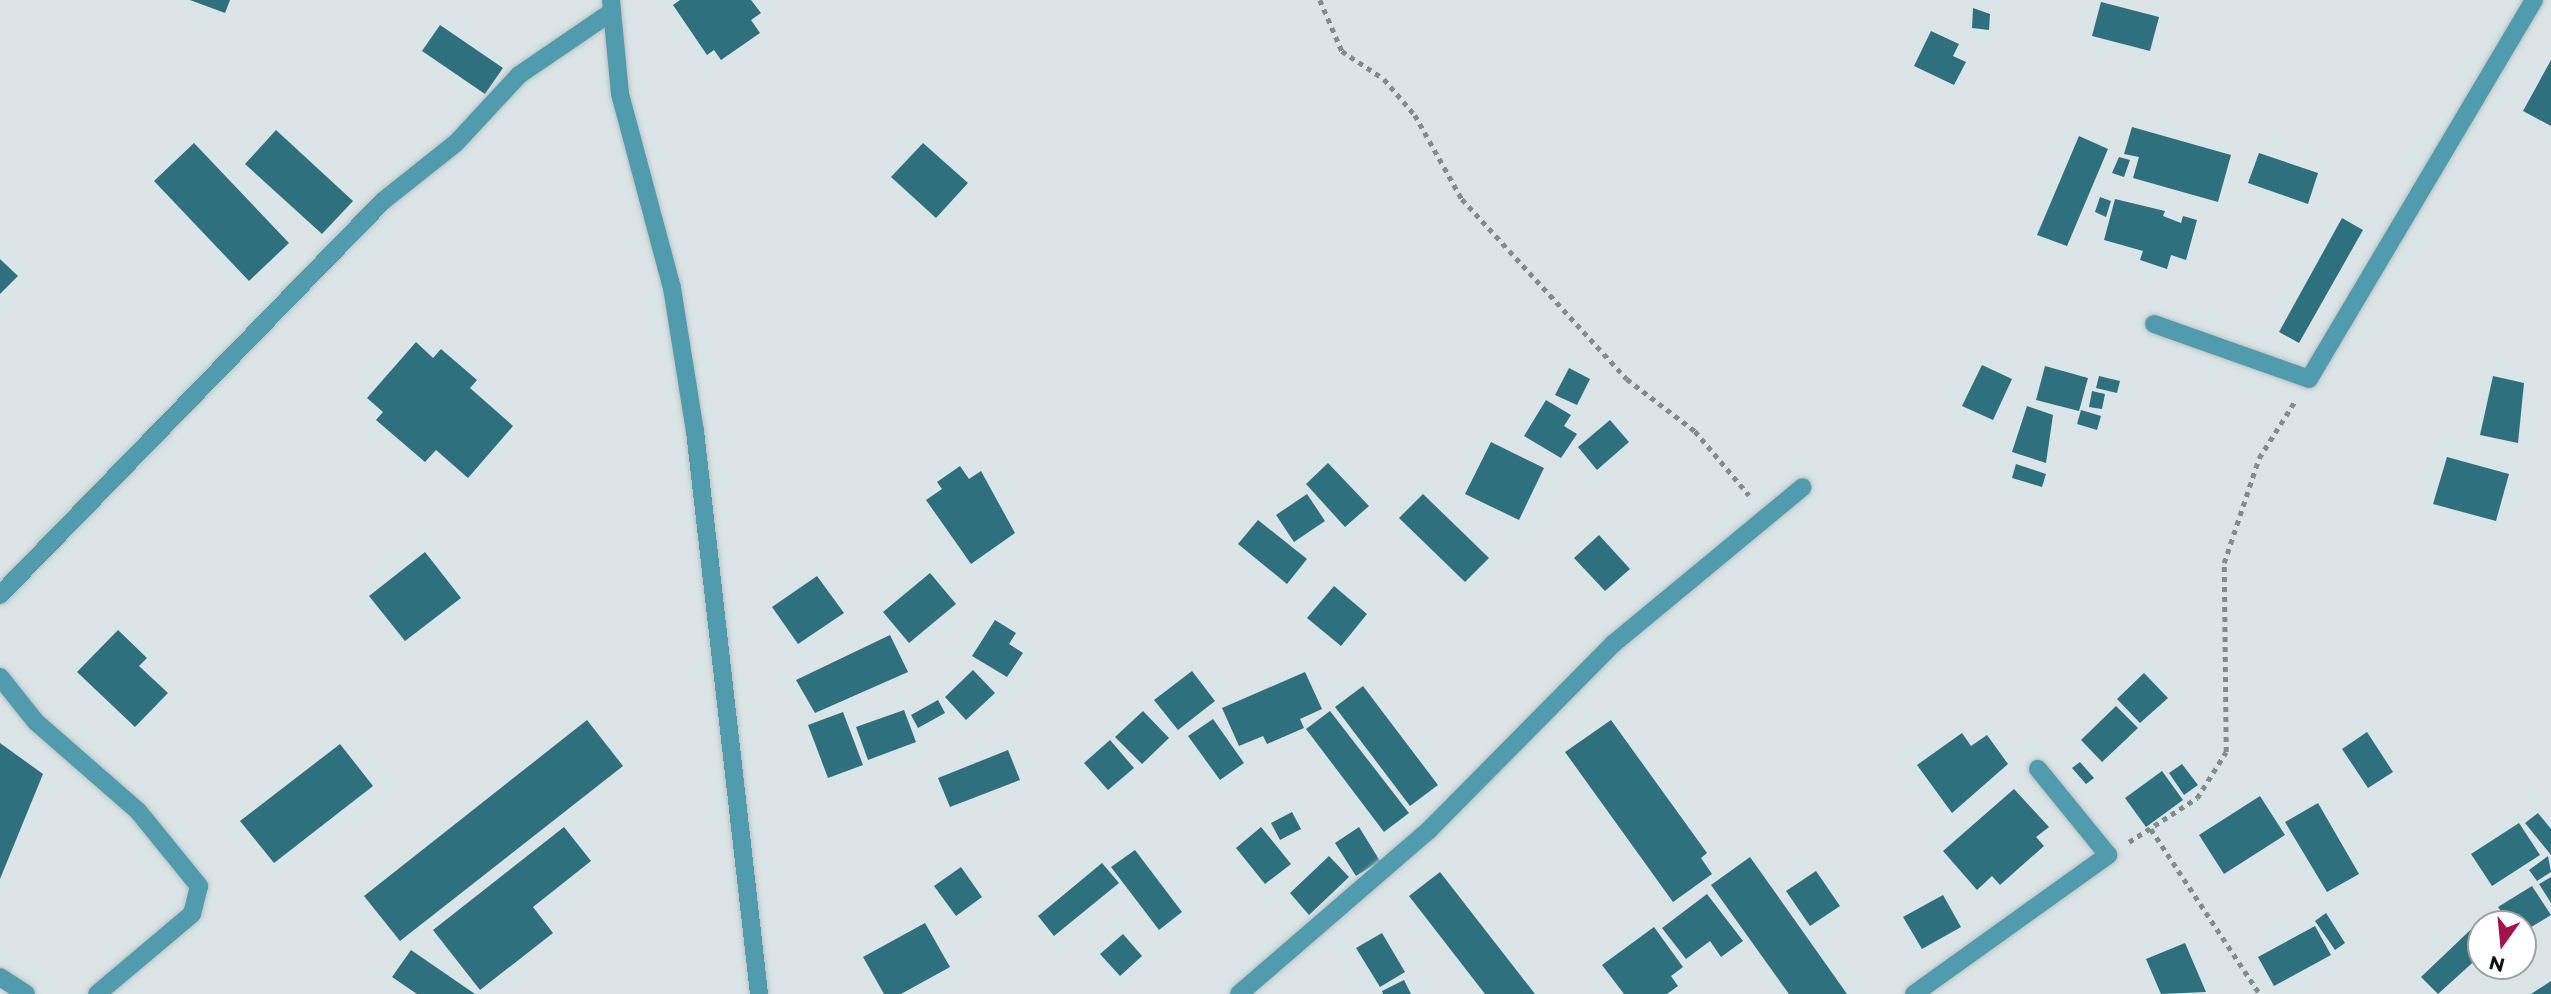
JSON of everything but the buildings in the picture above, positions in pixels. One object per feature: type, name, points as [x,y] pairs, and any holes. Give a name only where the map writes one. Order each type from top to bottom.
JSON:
[{"type":"street","points":[[2154,324],[2309,379],[2534,0]]},
{"type":"street","points":[[0,595],[383,201],[456,143],[519,75],[610,7]]},
{"type":"street","points":[[610,7],[620,94],[672,288],[695,431],[759,994]]},
{"type":"street","points":[[1239,994],[1429,830],[1614,644],[1803,486]]},
{"type":"street","points":[[0,677],[36,722],[138,811],[199,886],[192,914],[97,994]]},
{"type":"street","points":[[1914,994],[2108,855],[2038,769]]},
{"type":"street","points":[[0,977],[26,994]]},
{"type":"path","points":[[1320,0],[1342,51],[1384,79],[1415,115],[1462,199],[1627,379],[1695,431],[1769,514]]},
{"type":"path","points":[[2108,855],[2197,798],[2226,752],[2224,563],[2259,458],[2309,379]]},
{"type":"path","points":[[2151,829],[2260,994]]}]
